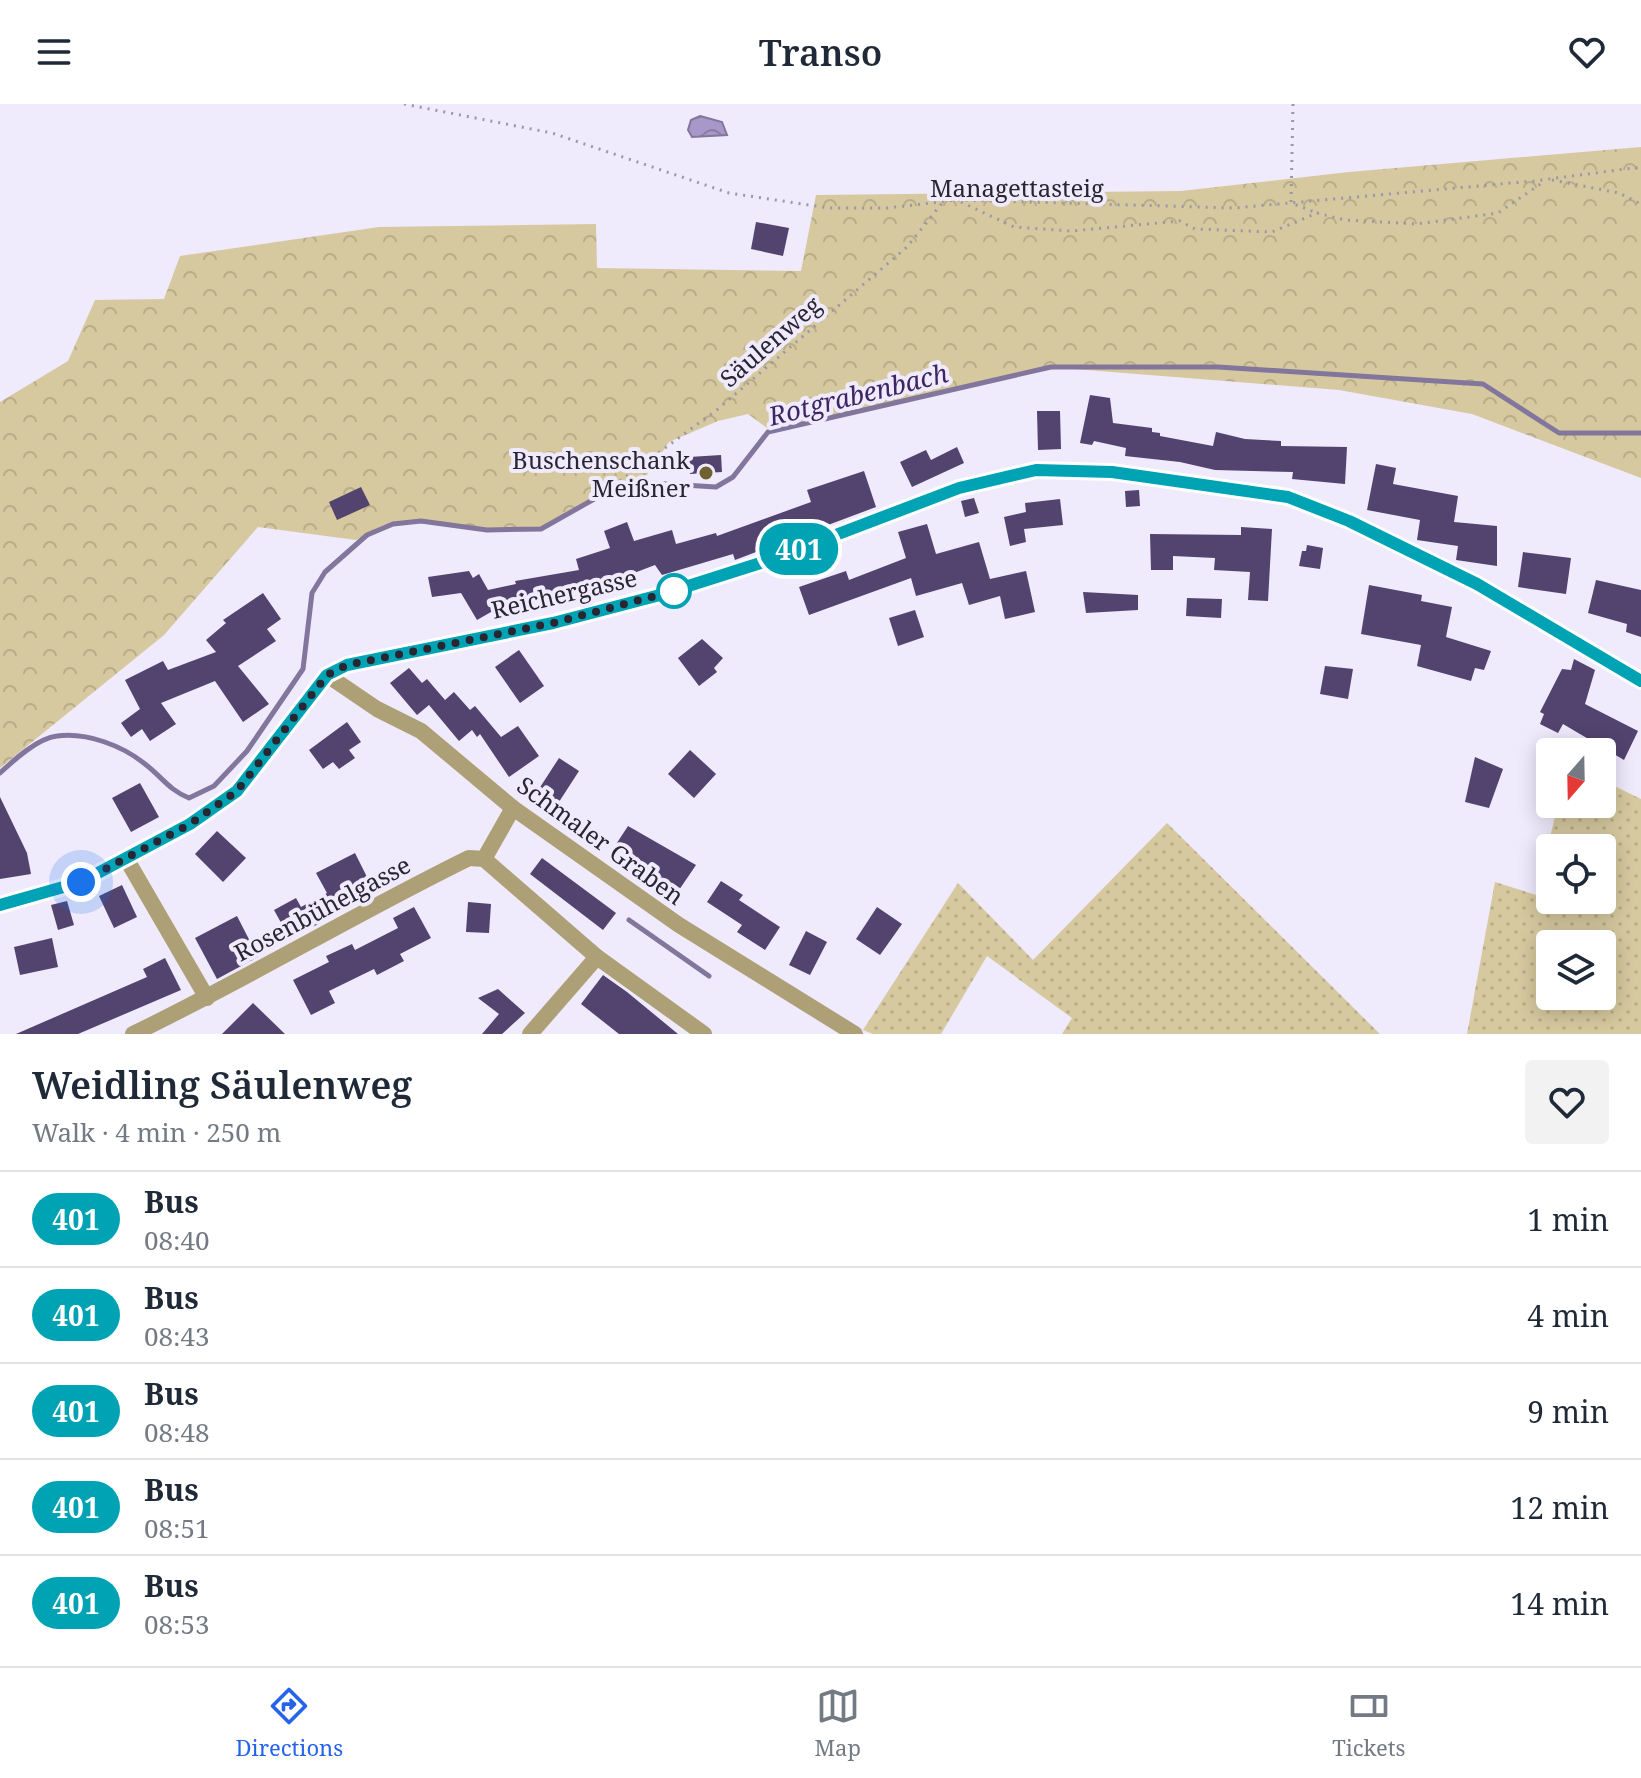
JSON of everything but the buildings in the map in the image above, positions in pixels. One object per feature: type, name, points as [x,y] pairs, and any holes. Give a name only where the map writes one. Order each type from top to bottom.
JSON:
[{"type":"street","name":"Reichergasse","points":[[327,675],[347,665],[394,653],[553,623],[660,595],[770,560],[959,488],[1036,470],[1112,472],[1288,497],[1349,521],[1477,584],[1641,681]]},
{"type":"street","name":"Schmaler Graben","points":[[327,675],[377,709],[421,731],[513,808],[679,925],[855,1034]]},
{"type":"street","points":[[0,905],[81,882],[127,860],[190,824],[237,791],[327,675]]},
{"type":"street","points":[[513,808],[484,859],[597,957],[704,1034]]},
{"type":"street","name":"Rosenbühelgasse","points":[[133,1034],[207,998],[379,902],[469,858],[484,859]]},
{"type":"street","points":[[127,860],[207,998]]},
{"type":"street","points":[[530,1034],[597,957]]},
{"type":"path","name":"Managettasteig","points":[[404,104],[552,133],[729,193],[829,208],[888,208],[957,200],[1234,208],[1548,179],[1641,167]]},
{"type":"path","points":[[1293,104],[1291,203],[1317,213],[1345,220],[1417,224],[1498,213],[1548,179],[1619,193],[1641,204]]},
{"type":"path","points":[[957,200],[1014,227],[1071,231],[1180,221],[1195,229],[1272,232],[1317,213]]},
{"type":"path","name":"Säulenweg","points":[[626,496],[620,481],[718,409],[907,247],[943,202]]},
{"type":"green space","points":[[1641,147],[1641,478],[1472,414],[1339,390],[1049,367],[771,431],[748,414],[718,421],[669,442],[641,484],[593,498],[537,529],[476,529],[420,521],[388,524],[356,540],[258,527],[164,635],[0,768],[0,402],[68,361],[95,300],[164,299],[180,256],[379,227],[596,224],[597,268],[801,271],[816,195],[1181,191],[1349,172]]},
{"type":"green space","points":[[1616,787],[1641,799],[1641,1034],[1467,1034],[1495,882],[1536,895],[1536,914],[1616,914],[1616,834],[1551,834],[1555,818],[1616,818]]},
{"type":"green space","points":[[1167,823],[1380,1034],[1062,1034],[1072,1018],[987,956],[941,1034],[873,1034],[863,1030],[958,883],[1033,960]]},
{"type":"water","points":[[700,116],[722,122],[727,135],[692,137],[688,130],[691,120]]},
{"type":"waterway","name":"Rotgrabenbach","points":[[0,773],[42,741],[57,736],[80,736],[126,751],[189,798],[214,786],[247,751],[303,669],[312,593],[325,572],[367,535],[393,524],[421,521],[487,530],[541,529],[596,498],[651,483],[716,487],[733,477],[768,432],[1051,367],[1218,367],[1483,384],[1559,433],[1641,433]]},
{"type":"waterway","name":"Schmaler Graben","points":[[629,920],[709,976]]},
{"type":"bus line","name":"401","points":[[0,905],[81,882],[190,824],[237,791],[327,675],[347,665],[553,623],[660,595],[770,560],[959,488],[1036,470],[1112,472],[1288,497],[1349,521],[1477,584],[1641,681]]},
{"type":"place","name":"Buschenschank Meißner","points":[[706,473]]},
{"type":"route","points":[[81,882],[190,824],[237,791],[327,675],[347,665],[553,623],[674,591]]}]
